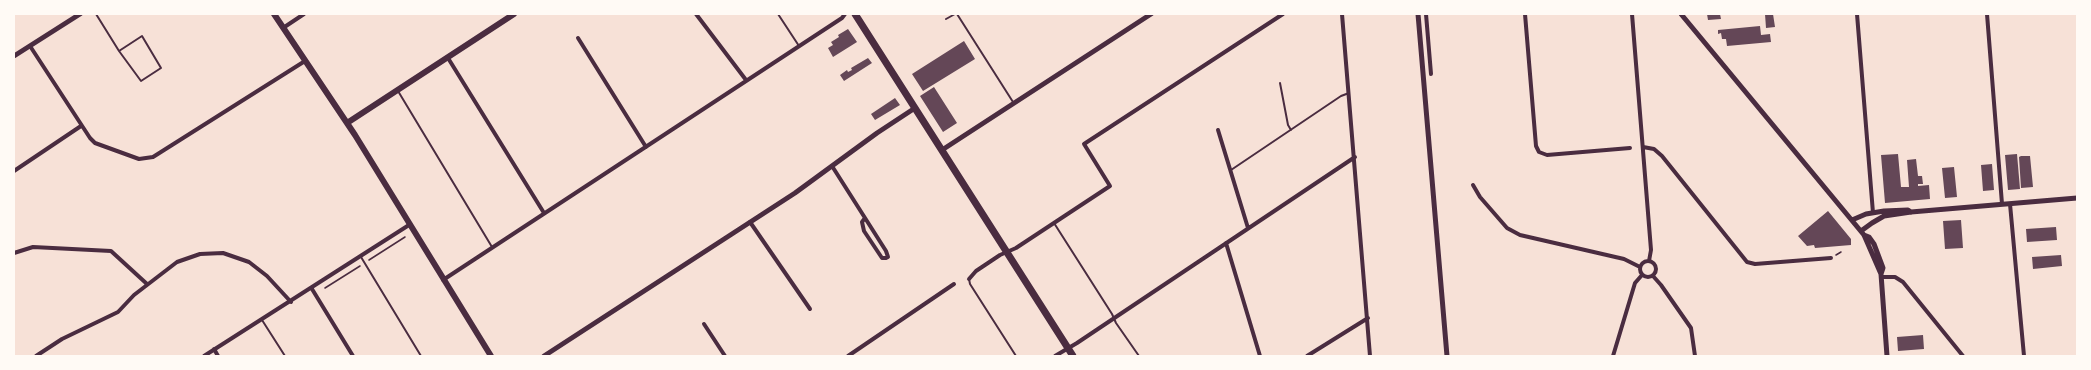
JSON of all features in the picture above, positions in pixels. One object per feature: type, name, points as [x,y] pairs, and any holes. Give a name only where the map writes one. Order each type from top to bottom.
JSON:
[{"type":"main road","points":[[274,14],[347,123],[490,356]]},
{"type":"main road","points":[[347,123],[514,14]]},
{"type":"main road","points":[[855,14],[1073,356]]},
{"type":"street","points":[[14,56],[80,14]]},
{"type":"street","points":[[283,28],[304,14]]},
{"type":"street","points":[[696,14],[746,80]]},
{"type":"street","points":[[443,280],[842,18],[845,14]]},
{"type":"street","points":[[942,150],[1151,14]]},
{"type":"street","points":[[969,279],[976,271],[1054,223],[1110,186],[1084,144],[1284,14]]},
{"type":"street","points":[[1342,14],[1350,93],[1370,356]]},
{"type":"street","points":[[1418,14],[1447,356]]},
{"type":"street","points":[[1426,14],[1431,74]]},
{"type":"street","points":[[1525,14],[1536,146],[1540,152],[1547,155],[1630,148]]},
{"type":"street","points":[[1632,14],[1652,250],[1649,261]]},
{"type":"street","points":[[1681,14],[1862,233],[1881,276],[1887,356]]},
{"type":"street","points":[[1857,14],[1873,213]]},
{"type":"street","points":[[1987,14],[2002,204]]},
{"type":"street","points":[[578,38],[646,147]]},
{"type":"street","points":[[30,46],[81,126],[95,143],[139,159],[153,157],[305,61]]},
{"type":"street","points":[[448,58],[544,213]]},
{"type":"street","points":[[544,356],[750,222],[915,108]]},
{"type":"street","points":[[14,171],[81,126]]},
{"type":"street","points":[[1218,130],[1248,228]]},
{"type":"street","points":[[1643,147],[1654,149],[1662,156],[1748,262],[1755,264],[1831,258]]},
{"type":"street","points":[[1055,356],[1355,157]]},
{"type":"street","points":[[832,166],[860,208],[886,251],[888,257],[882,258],[864,231],[862,222],[865,218]]},
{"type":"street","points":[[1473,185],[1480,197],[1507,228],[1520,235],[1624,259],[1640,267],[1642,275]]},
{"type":"street","points":[[1862,233],[1884,216],[1911,212],[2077,198]]},
{"type":"street","points":[[2010,204],[2024,356]]},
{"type":"street","points":[[1852,220],[1857,217],[1873,213],[1908,210],[1911,212]]},
{"type":"street","points":[[750,222],[810,309]]},
{"type":"street","points":[[204,356],[312,289],[409,225]]},
{"type":"street","points":[[1226,243],[1260,356]]},
{"type":"street","points":[[14,253],[33,247],[111,250],[147,284]]},
{"type":"street","points":[[36,356],[62,339],[118,312],[147,284],[184,259],[205,253],[223,253],[243,259],[256,267],[291,302]]},
{"type":"street","points":[[1640,267],[1649,261]]},
{"type":"street","points":[[1649,261],[1656,268],[1653,276]]},
{"type":"street","points":[[1642,275],[1647,277],[1653,276]]},
{"type":"street","points":[[1613,356],[1635,283],[1642,275]]},
{"type":"street","points":[[1653,276],[1661,285],[1690,328],[1695,356]]},
{"type":"street","points":[[1881,276],[1895,277],[1903,282],[1963,356]]},
{"type":"street","points":[[848,356],[954,284]]},
{"type":"street","points":[[312,289],[353,356]]},
{"type":"street","points":[[1307,356],[1368,318]]},
{"type":"street","points":[[704,324],[725,356]]},
{"type":"street","points":[[214,349],[218,356]]},
{"type":"lane","points":[[96,14],[119,51],[141,81],[161,68],[142,36],[119,51]]},
{"type":"lane","points":[[778,14],[799,46]]},
{"type":"lane","points":[[946,19],[956,14],[1014,104]]},
{"type":"lane","points":[[1280,83],[1288,125],[1291,130]]},
{"type":"lane","points":[[398,91],[492,247]]},
{"type":"lane","points":[[1230,170],[1339,98],[1350,93]]},
{"type":"lane","points":[[1054,223],[1139,356]]},
{"type":"lane","points":[[361,257],[421,356]]},
{"type":"lane","points":[[969,279],[970,284],[1016,356]]},
{"type":"lane","points":[[262,319],[285,356]]},
{"type":"building","points":[[1707,14],[1720,14],[1721,19],[1708,20]]},
{"type":"building","points":[[1765,14],[1773,14],[1775,27],[1766,28]]},
{"type":"building","points":[[1760,26],[1761,35],[1770,34],[1771,42],[1727,46],[1726,39],[1722,39],[1721,33],[1718,34],[1718,30]]},
{"type":"building","points":[[848,29],[857,42],[833,57],[828,48],[833,45],[831,42],[839,37],[838,35]]},
{"type":"building","points":[[964,41],[975,59],[923,91],[912,74]]},
{"type":"building","points":[[868,58],[872,63],[844,81],[840,75],[847,70],[848,72],[852,70],[851,68]]},
{"type":"building","points":[[934,87],[957,123],[943,132],[920,96]]},
{"type":"building","points":[[895,98],[900,105],[875,120],[871,114]]},
{"type":"building","points":[[1898,154],[1901,187],[1909,187],[1907,160],[1916,159],[1918,176],[1922,176],[1923,184],[1918,184],[1918,186],[1929,185],[1930,199],[1885,203],[1881,155]]},
{"type":"building","points":[[2017,154],[2020,189],[2008,190],[2005,155]]},
{"type":"building","points":[[2030,156],[2033,187],[2021,188],[2019,157]]},
{"type":"building","points":[[1992,164],[1994,190],[1983,191],[1981,165]]},
{"type":"building","points":[[1954,167],[1957,197],[1945,198],[1942,168]]},
{"type":"building","points":[[1828,211],[1851,239],[1851,245],[1815,248],[1814,245],[1807,246],[1798,236]]},
{"type":"building","points":[[1961,220],[1963,248],[1945,249],[1943,221]]},
{"type":"building","points":[[2056,227],[2057,240],[2027,242],[2026,229]]},
{"type":"building","points":[[2061,255],[2062,266],[2033,269],[2032,257]]},
{"type":"building","points":[[1923,335],[1924,349],[1898,351],[1897,337]]}]
